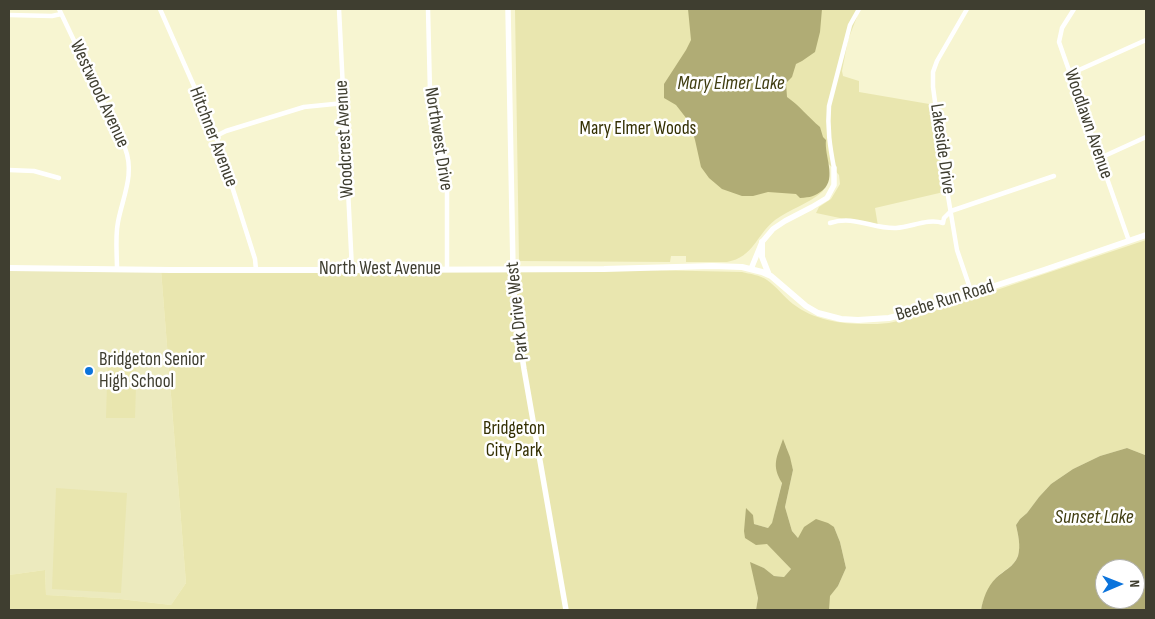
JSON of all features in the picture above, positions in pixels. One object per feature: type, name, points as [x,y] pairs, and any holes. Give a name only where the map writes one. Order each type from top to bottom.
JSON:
[{"type":"main road","name":"Beebe Run Road","points":[[751,268],[774,278],[806,306],[826,316],[843,320],[889,318],[972,294],[1146,235]]},
{"type":"main road","points":[[762,242],[762,256],[769,275]]},
{"type":"main road","name":"North West Avenue","points":[[9,268],[352,270],[604,269],[712,266],[751,268]]},
{"type":"street","name":"Westwood Avenue","points":[[59,9],[125,148],[129,162],[127,187],[116,237],[117,269]]},
{"type":"street","name":"Hitchner Avenue","points":[[160,9],[216,136],[255,259],[256,270]]},
{"type":"street","name":"Woodcrest Avenue","points":[[339,9],[352,270]]},
{"type":"street","name":"Northwest Drive","points":[[428,9],[430,92],[443,168],[447,179],[447,269]]},
{"type":"street","name":"Park Drive West","points":[[508,9],[515,309],[566,610]]},
{"type":"street","points":[[751,268],[762,242],[768,234],[784,221],[822,202],[827,198],[834,185],[834,168],[828,135],[829,106],[850,25],[859,9]]},
{"type":"street","name":"Lakeside Drive","points":[[967,9],[934,67],[933,87],[957,250],[972,294]]},
{"type":"street","name":"Woodlawn Avenue","points":[[1074,9],[1062,28],[1059,38],[1060,46],[1128,241]]},
{"type":"street","points":[[9,15],[52,16],[61,14]]},
{"type":"street","points":[[1070,74],[1146,40]]},
{"type":"street","points":[[216,136],[304,107],[344,103]]},
{"type":"street","points":[[1100,158],[1146,137]]},
{"type":"street","points":[[9,170],[34,171],[59,178]]},
{"type":"street","points":[[830,223],[846,220],[894,228],[934,221],[943,223],[944,218],[951,211],[1054,176]]},
{"type":"shaded area","name":"Bridgeton Senior High School","points":[[9,268],[161,270],[186,583],[171,605],[120,599],[46,595],[45,570],[9,575]]},
{"type":"green space","name":"Mary Elmer Woods","points":[[515,9],[860,9],[848,40],[842,71],[843,76],[859,81],[859,92],[935,105],[948,191],[875,208],[878,226],[816,213],[819,207],[831,199],[840,184],[839,175],[826,161],[826,186],[822,192],[775,220],[749,250],[736,259],[727,262],[686,262],[686,256],[671,256],[670,262],[519,261]]},
{"type":"green space","name":"Bridgeton City Park","points":[[1146,240],[1146,454],[1127,448],[1100,456],[1073,469],[1051,484],[1016,525],[1019,544],[1018,556],[1014,563],[994,581],[981,610],[829,610],[829,596],[838,586],[846,568],[840,542],[834,527],[798,538],[792,531],[785,507],[793,470],[786,446],[778,476],[782,482],[772,524],[768,528],[754,524],[744,531],[767,543],[791,569],[784,577],[774,576],[764,568],[751,563],[758,598],[756,610],[9,610],[9,575],[45,570],[46,595],[120,599],[171,605],[186,583],[161,270],[604,269],[742,272],[764,278],[793,304],[810,314],[828,320],[847,323],[877,324],[919,316]]},
{"type":"green space","points":[[108,350],[137,352],[135,418],[106,418]]},
{"type":"green space","points":[[56,488],[127,493],[121,593],[52,589]]},
{"type":"water","name":"Mary Elmer Lake","points":[[688,9],[822,9],[820,32],[815,52],[796,64],[792,77],[786,83],[787,97],[820,127],[826,140],[830,173],[827,185],[823,190],[812,196],[800,198],[796,194],[768,192],[753,196],[742,196],[722,189],[709,178],[701,167],[690,123],[676,105],[664,98],[664,84],[691,40]]},
{"type":"water","points":[[783,439],[793,470],[785,507],[792,531],[798,538],[804,527],[816,519],[834,527],[840,542],[846,568],[838,586],[830,596],[829,610],[756,610],[758,598],[750,562],[764,568],[774,576],[784,577],[791,569],[767,544],[756,545],[745,538],[744,531],[746,508],[753,515],[754,524],[768,528],[772,523],[782,483],[777,471],[776,461]]},
{"type":"water","name":"Sunset Lake","points":[[1127,448],[1146,454],[1146,610],[981,610],[984,597],[990,585],[1014,563],[1018,556],[1019,544],[1016,525],[1051,484],[1073,469],[1100,456]]},
{"type":"place","name":"Bridgeton Senior High School","points":[[89,371]]}]
